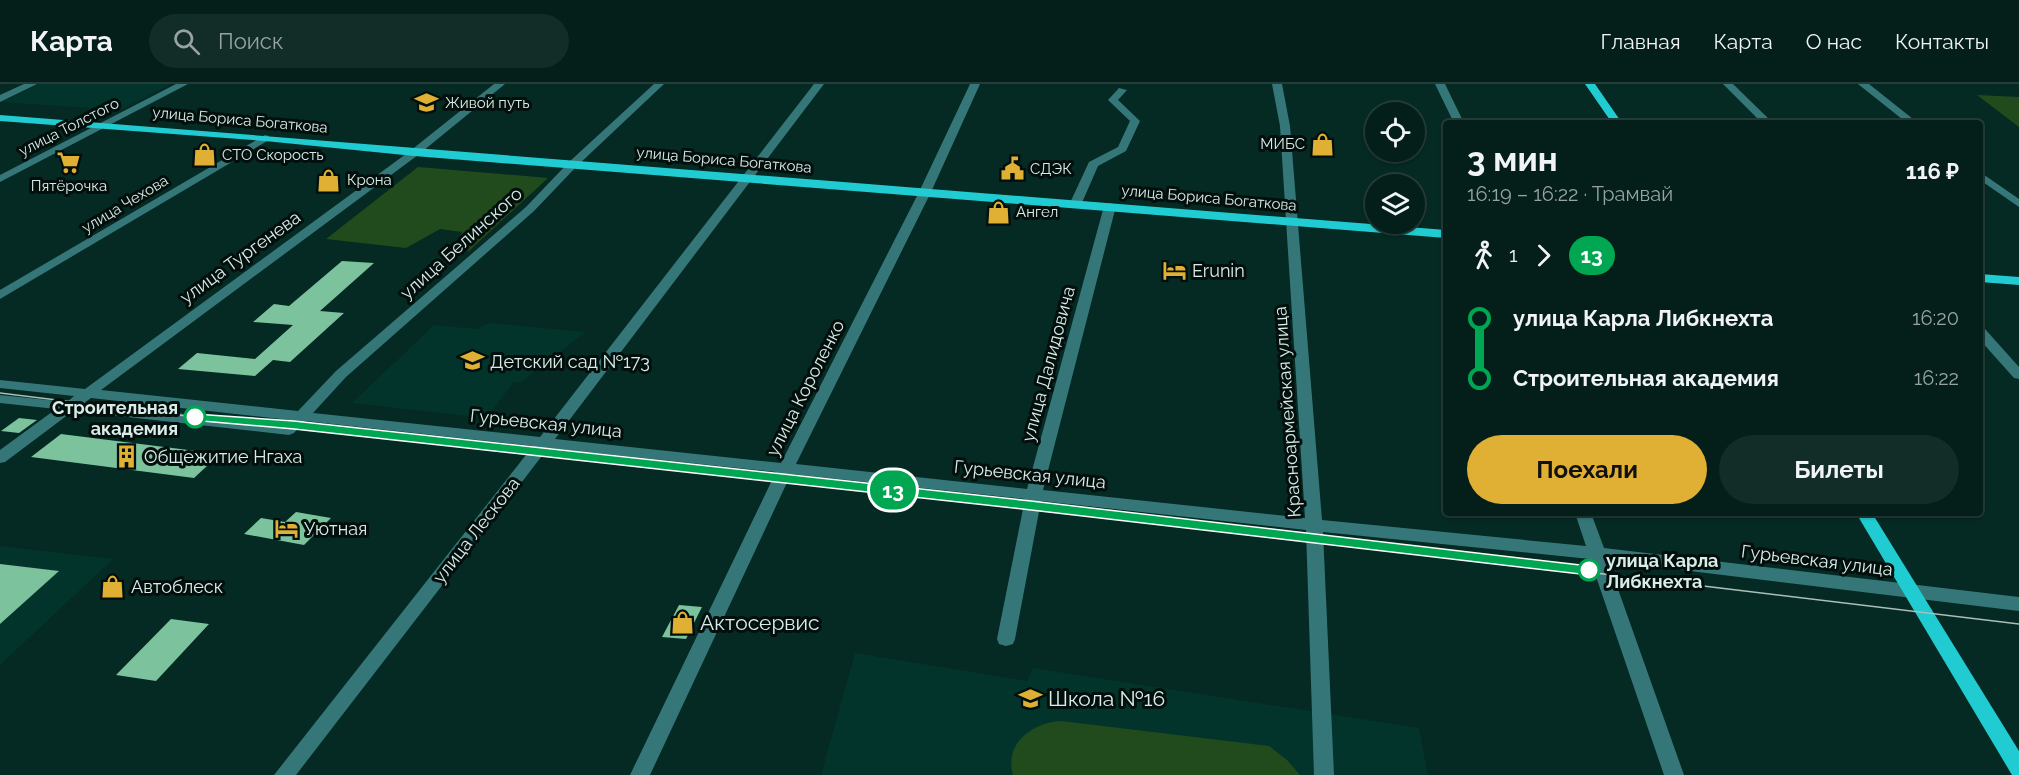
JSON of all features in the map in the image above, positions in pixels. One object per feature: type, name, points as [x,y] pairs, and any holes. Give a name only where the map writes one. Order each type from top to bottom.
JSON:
[{"type":"main road","points":[[1590,84],[1615,120]]},
{"type":"main road","name":"улица Бориса Богаткова","points":[[0,118],[1443,234]]},
{"type":"main road","points":[[1983,278],[2019,281]]},
{"type":"main road","points":[[1866,516],[2019,769]]},
{"type":"street","points":[[0,99],[32,84]]},
{"type":"street","name":"улица Толстого","points":[[0,179],[183,84]]},
{"type":"street","name":"улица Тургенева","points":[[0,458],[414,153],[501,84]]},
{"type":"street","name":"улица Белинского","points":[[69,406],[289,430],[341,374],[530,209],[573,164],[659,84]]},
{"type":"street","name":"улица Лескова","points":[[284,775],[819,84]]},
{"type":"street","name":"улица Короленко","points":[[640,775],[787,467],[925,192],[975,84]]},
{"type":"street","name":"Красноармейская улица","points":[[1277,84],[1285,126],[1293,221],[1314,525],[1324,775]]},
{"type":"street","points":[[1440,84],[1458,120]]},
{"type":"street","points":[[1728,84],[1765,120]]},
{"type":"street","points":[[1863,84],[1909,120]]},
{"type":"street","points":[[1075,205],[1094,164],[1122,149],[1135,121],[1113,100],[1122,90]]},
{"type":"street","name":"улица Чехова","points":[[0,295],[265,138]]},
{"type":"street","points":[[1983,177],[2019,204]]},
{"type":"street","name":"улица Далидовича","points":[[1006,639],[1034,493],[1110,206]]},
{"type":"street","points":[[1983,335],[2019,375]]},
{"type":"street","name":"Гурьевская улица","points":[[0,384],[1034,493],[1314,525],[1596,553],[2019,604]]},
{"type":"street","points":[[0,399],[69,406]]},
{"type":"street","points":[[1584,516],[1674,775]]},
{"type":"shaded area","points":[[39,84],[171,84],[121,110],[1,102]]},
{"type":"shaded area","name":"Детский сад №173","points":[[490,323],[586,332],[521,382],[514,382],[486,418],[352,403],[434,325],[476,329]]},
{"type":"shaded area","points":[[0,546],[113,559],[0,665]]},
{"type":"shaded area","name":"Школа №16","points":[[855,653],[1027,681],[1033,668],[1419,728],[1428,775],[821,775]]},
{"type":"green space","points":[[1977,95],[2019,97],[2019,127]]},
{"type":"green space","points":[[418,167],[548,178],[469,251],[453,251],[462,232],[440,229],[406,248],[326,239]]},
{"type":"green space","points":[[1061,721],[1269,746],[1287,760],[1300,775],[1013,775],[1011,764],[1013,753],[1023,737],[1040,726]]},
{"type":"building","points":[[342,261],[374,263],[320,311],[344,313],[290,362],[273,360],[255,376],[178,369],[197,353],[255,359],[293,325],[253,322],[274,304],[289,306]]},
{"type":"building","points":[[19,418],[37,420],[19,433],[1,431]]},
{"type":"building","name":"Общежитие Нгаха","points":[[61,434],[220,454],[194,478],[31,457]]},
{"type":"building","name":"Уютная","points":[[296,512],[331,518],[304,545],[244,534],[261,518],[285,522]]},
{"type":"building","points":[[0,564],[59,571],[0,624]]},
{"type":"building","name":"Актосервис","points":[[679,605],[702,607],[686,639],[662,637]]},
{"type":"building","points":[[171,619],[209,624],[156,681],[116,675]]},
{"type":"tram line","points":[[0,393],[195,417],[294,425],[1031,505],[2019,624]]},
{"type":"tram line","name":"13","points":[[195,417],[294,425],[1031,505],[1314,540],[1589,570]]},
{"type":"place","name":"Живой путь","points":[[427,103]]},
{"type":"place","name":"МИБС","points":[[1323,144]]},
{"type":"place","name":"СТО Скорость","points":[[204,155]]},
{"type":"place","name":"Пятёрочка","points":[[69,162]]},
{"type":"place","name":"СДЭК","points":[[1012,169]]},
{"type":"place","name":"Крона","points":[[329,180]]},
{"type":"place","name":"Ангел","points":[[998,212]]},
{"type":"place","name":"Erunin","points":[[1174,270]]},
{"type":"place","name":"Детский сад №173","points":[[472,361]]},
{"type":"place","name":"Строительная академия","points":[[195,417]]},
{"type":"place","name":"Общежитие Нгаха","points":[[126,456]]},
{"type":"place","name":"Уютная","points":[[286,528]]},
{"type":"place","name":"улица Карла Либкнехта","points":[[1589,570]]},
{"type":"place","name":"Автоблеск","points":[[113,586]]},
{"type":"place","name":"Актосервис","points":[[682,622]]},
{"type":"place","name":"Школа №16","points":[[1030,698]]}]
